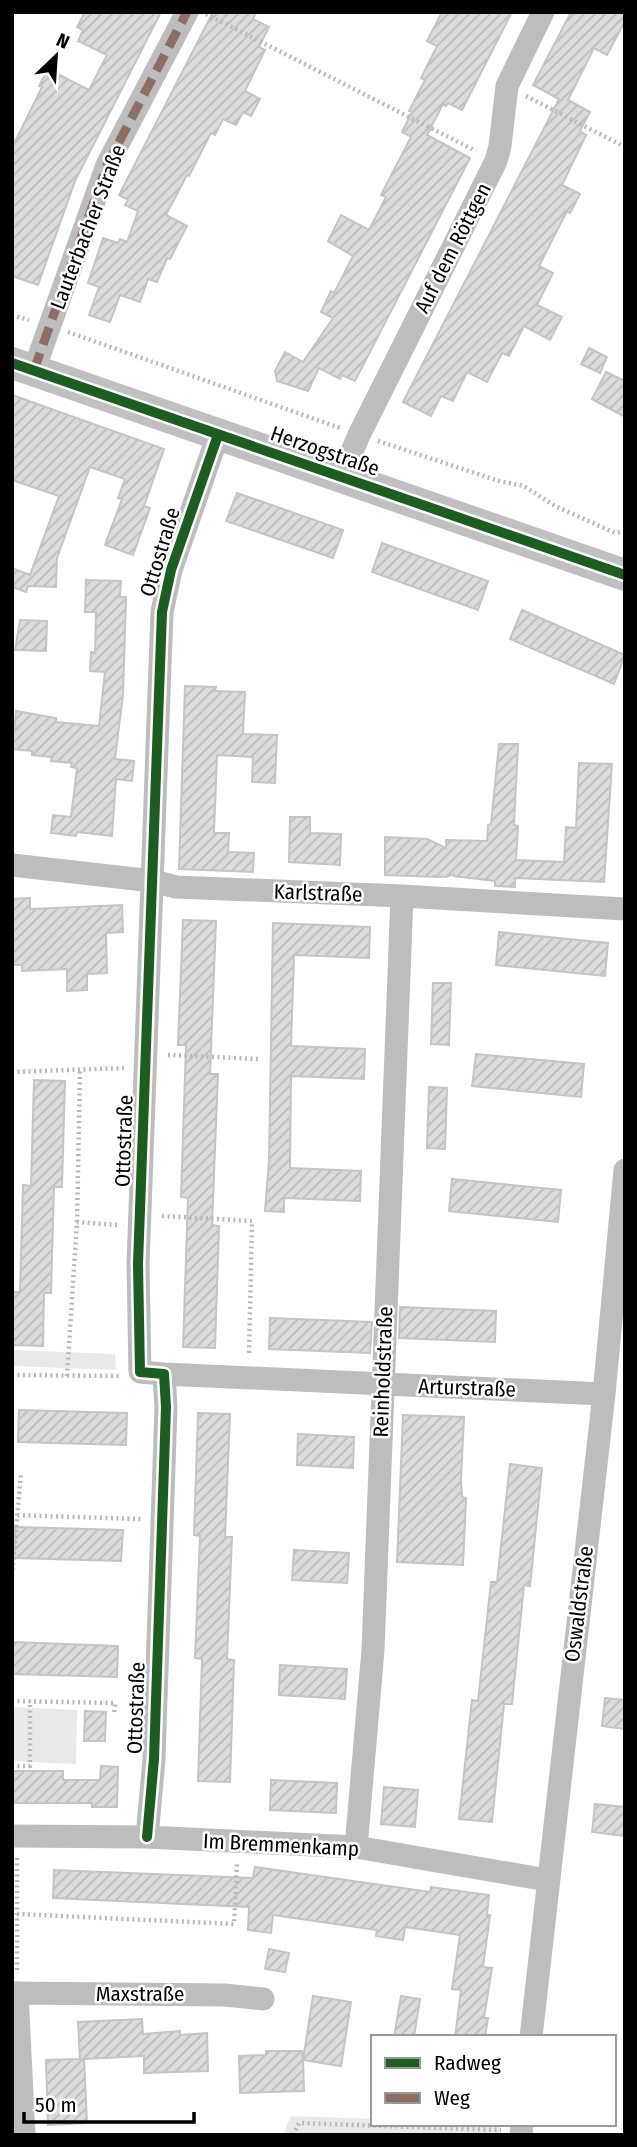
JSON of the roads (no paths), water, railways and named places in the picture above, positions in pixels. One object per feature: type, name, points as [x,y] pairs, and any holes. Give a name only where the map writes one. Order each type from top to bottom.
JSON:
[{"type":"street","name":"Lauterbacher Straße","points":[[23,367],[50,326],[107,165],[187,12]]},
{"type":"street","name":"Auf dem Röttgen","points":[[341,477],[359,435],[496,161],[507,86],[543,12]]},
{"type":"street","name":"Herzogstraße","points":[[23,367],[625,575]]},
{"type":"street","name":"Ottostraße","points":[[147,1837],[154,1759],[166,1407],[163,1374],[140,1372],[140,1221],[162,612],[172,570],[218,435]]},
{"type":"street","name":"Karlstraße","points":[[12,865],[153,881],[176,887],[625,909]]},
{"type":"street","name":"Reinholdstraße","points":[[356,1847],[373,1650],[402,896]]},
{"type":"street","name":"Oswaldstraße","points":[[531,2035],[604,1394],[625,1170]]},
{"type":"street","name":"Arturstraße","points":[[163,1374],[604,1394]]},
{"type":"street","name":"Im Bremmenkamp","points":[[15,1836],[147,1837],[356,1847],[547,1880]]},
{"type":"street","name":"Maxstraße","points":[[15,1993],[225,1994],[263,1999]]},
{"type":"street","points":[[15,1993],[24,2135]]}]
